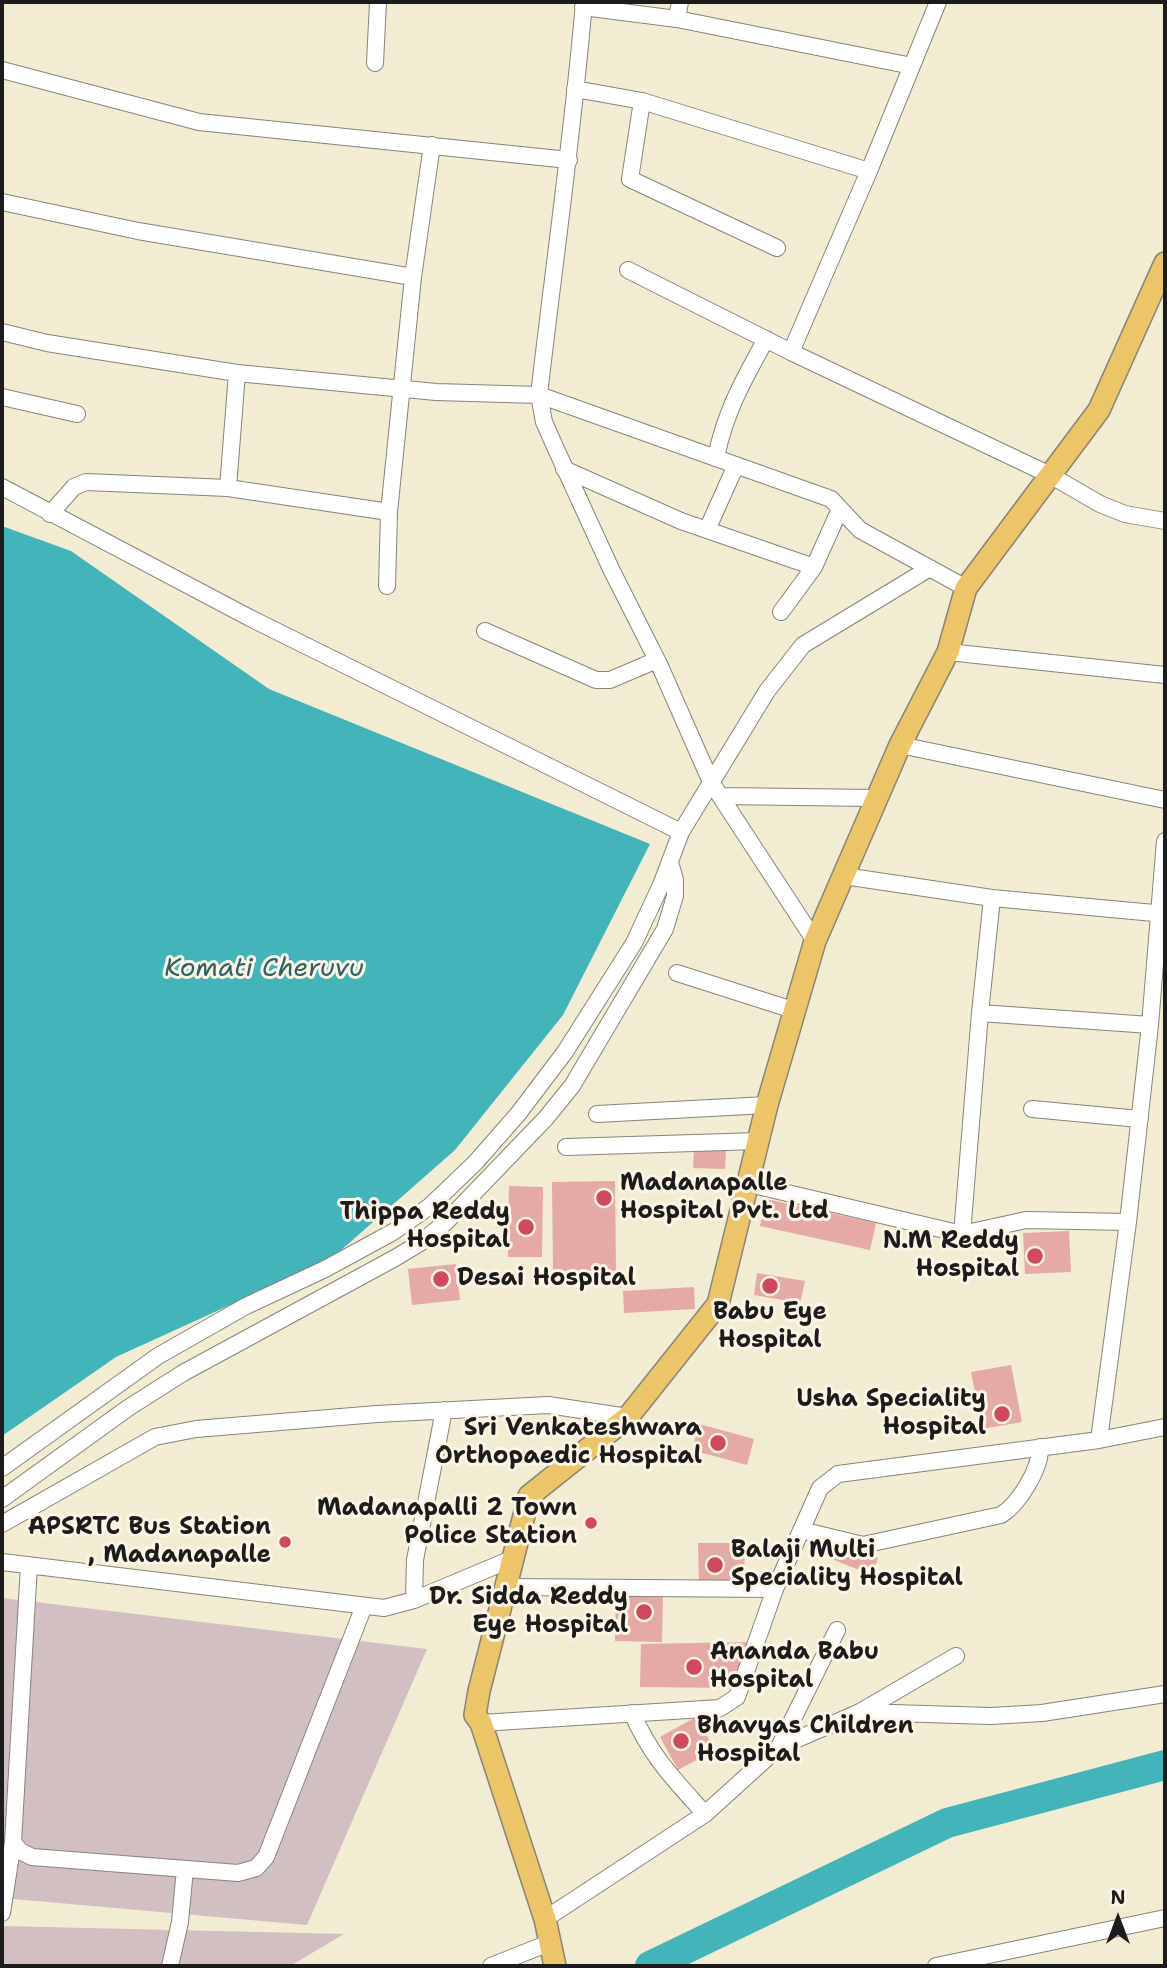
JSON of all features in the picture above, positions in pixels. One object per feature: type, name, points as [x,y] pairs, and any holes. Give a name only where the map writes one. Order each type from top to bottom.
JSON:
[{"type":"main road","points":[[551,1952],[545,1919],[481,1723],[475,1715],[529,1496],[628,1417],[718,1304],[767,1105],[815,942],[900,745],[948,652],[966,587],[1099,410],[1165,263]]},
{"type":"street","points":[[375,64],[379,2]]},
{"type":"street","points":[[677,19],[680,2]]},
{"type":"street","points":[[791,352],[938,2]]},
{"type":"street","points":[[815,942],[716,789],[564,469],[544,422],[539,395],[569,160],[584,4],[677,19],[912,66]]},
{"type":"street","points":[[2,69],[199,122],[569,160]]},
{"type":"street","points":[[575,89],[642,101],[869,171]]},
{"type":"street","points":[[642,101],[630,179],[777,248]]},
{"type":"street","points":[[387,586],[389,512],[400,389],[412,277],[432,145]]},
{"type":"street","points":[[2,202],[138,231],[412,277]]},
{"type":"street","points":[[628,270],[791,352],[1050,475],[1100,504],[1125,514],[1165,521]]},
{"type":"street","points":[[2,332],[47,343],[237,373],[436,392],[539,395],[831,499],[860,530],[966,587]]},
{"type":"street","points":[[716,457],[722,426],[732,401],[766,339]]},
{"type":"street","points":[[228,488],[237,373]]},
{"type":"street","points":[[2,397],[76,414]]},
{"type":"street","points":[[708,530],[736,464]]},
{"type":"street","points":[[564,469],[708,530],[814,567]]},
{"type":"street","points":[[50,513],[74,487],[86,482],[228,488],[389,512]]},
{"type":"street","points":[[2,487],[250,618],[681,832]]},
{"type":"street","points":[[781,612],[814,567],[840,509]]},
{"type":"street","points":[[2,1468],[158,1356],[246,1306],[325,1269],[393,1232],[430,1206],[475,1163],[518,1114],[565,1052],[634,943],[681,832],[716,789],[768,691],[803,645],[930,568]]},
{"type":"street","points":[[485,631],[596,680],[610,680],[657,660]]},
{"type":"street","points":[[948,652],[1165,675]]},
{"type":"street","points":[[900,745],[1165,800]]},
{"type":"street","points":[[716,789],[876,798]]},
{"type":"street","points":[[1099,1440],[1140,1119],[1162,914],[1165,841]]},
{"type":"street","points":[[2,1499],[128,1408],[183,1373],[420,1244],[446,1223],[546,1118],[572,1086],[664,929],[675,896],[675,880],[670,862]]},
{"type":"street","points":[[844,876],[992,898],[1162,914]]},
{"type":"street","points":[[962,1234],[992,898]]},
{"type":"street","points":[[677,973],[793,1010]]},
{"type":"street","points":[[980,1013],[1150,1025]]},
{"type":"street","points":[[597,1114],[767,1105]]},
{"type":"street","points":[[1032,1110],[1140,1119]]},
{"type":"street","points":[[566,1147],[758,1141]]},
{"type":"street","points":[[748,1184],[962,1234],[1026,1220],[1128,1223]]},
{"type":"street","points":[[2,1524],[155,1437],[196,1429],[548,1405],[628,1417]]},
{"type":"street","points":[[414,1600],[415,1560],[444,1410]]},
{"type":"street","points":[[481,1723],[720,1707],[737,1697],[775,1589],[820,1488],[838,1474],[1099,1440],[1165,1427]]},
{"type":"street","points":[[802,1530],[863,1545],[1001,1514],[1016,1502],[1036,1468],[1041,1458],[1040,1447]]},
{"type":"street","points":[[2,1562],[384,1608],[414,1600],[514,1558]]},
{"type":"street","points":[[2,1913],[13,1842],[29,1565]]},
{"type":"street","points":[[505,1587],[775,1589]]},
{"type":"street","points":[[13,1842],[20,1851],[32,1857],[238,1873],[256,1868],[266,1857],[364,1606]]},
{"type":"street","points":[[779,1747],[837,1630]]},
{"type":"street","points":[[545,1919],[705,1814],[779,1747],[860,1712],[956,1656]]},
{"type":"street","points":[[860,1712],[991,1716],[1042,1713],[1165,1694]]},
{"type":"street","points":[[632,1713],[657,1761],[705,1814]]},
{"type":"street","points":[[170,1966],[180,1922],[185,1869]]},
{"type":"street","points":[[936,1966],[1165,1919]]},
{"type":"street","points":[[491,1966],[551,1952]]},
{"type":"shaded area","points":[[2,1598],[427,1649],[307,1925],[2,1898]]},
{"type":"shaded area","points":[[2,1926],[344,1934],[290,1966],[2,1966]]},
{"type":"water","name":"Komati Cheruvu","points":[[2,526],[71,551],[269,689],[650,844],[563,1015],[455,1150],[331,1259],[116,1357],[2,1436]]},
{"type":"building","points":[[694,1150],[726,1151],[725,1169],[693,1168]]},
{"type":"building","points":[[615,1181],[616,1271],[553,1271],[552,1182]]},
{"type":"building","points":[[509,1186],[543,1187],[542,1257],[508,1257]]},
{"type":"building","points":[[766,1199],[876,1223],[870,1250],[760,1226]]},
{"type":"building","points":[[1069,1231],[1071,1272],[1025,1274],[1023,1233]]},
{"type":"building","points":[[456,1264],[460,1300],[412,1305],[408,1269]]},
{"type":"building","points":[[757,1273],[805,1281],[800,1303],[754,1295]]},
{"type":"building","points":[[694,1287],[695,1309],[624,1313],[623,1291]]},
{"type":"building","points":[[1011,1365],[1022,1422],[982,1429],[971,1372]]},
{"type":"building","points":[[699,1424],[754,1439],[747,1465],[692,1450]]},
{"type":"building","points":[[820,1535],[878,1558],[872,1575],[814,1552]]},
{"type":"building","points":[[698,1543],[744,1543],[745,1585],[699,1586]]},
{"type":"building","points":[[616,1595],[663,1596],[662,1642],[615,1641]]},
{"type":"building","points":[[750,1642],[733,1688],[640,1687],[641,1644]]},
{"type":"building","points":[[696,1717],[715,1750],[678,1770],[660,1737]]},
{"type":"waterway","points":[[650,1966],[947,1823],[1165,1765]]},
{"type":"place","name":"Madanapalle Hospital Pvt. Ltd","points":[[604,1198]]},
{"type":"place","name":"Thippa Reddy Hospital","points":[[526,1227]]},
{"type":"place","name":"N.M Reddy Hospital","points":[[1035,1256]]},
{"type":"place","name":"Desai Hospital","points":[[441,1279]]},
{"type":"place","name":"Babu Eye Hospital","points":[[770,1286]]},
{"type":"place","name":"Usha Speciality Hospital","points":[[1002,1414]]},
{"type":"place","name":"Sri Venkateshwara Orthopaedic Hospital","points":[[718,1443]]},
{"type":"place","name":"Madanapalli 2 Town Police Station","points":[[591,1523]]},
{"type":"place","name":"APSRTC Bus Station , Madanapalle","points":[[285,1542]]},
{"type":"place","name":"Balaji Multi Speciality Hospital","points":[[715,1565]]},
{"type":"place","name":"Dr. Sidda Reddy Eye Hospital","points":[[644,1612]]},
{"type":"place","name":"Ananda Babu Hospital","points":[[694,1667]]},
{"type":"place","name":"Bhavyas Children Hospital","points":[[681,1741]]}]
